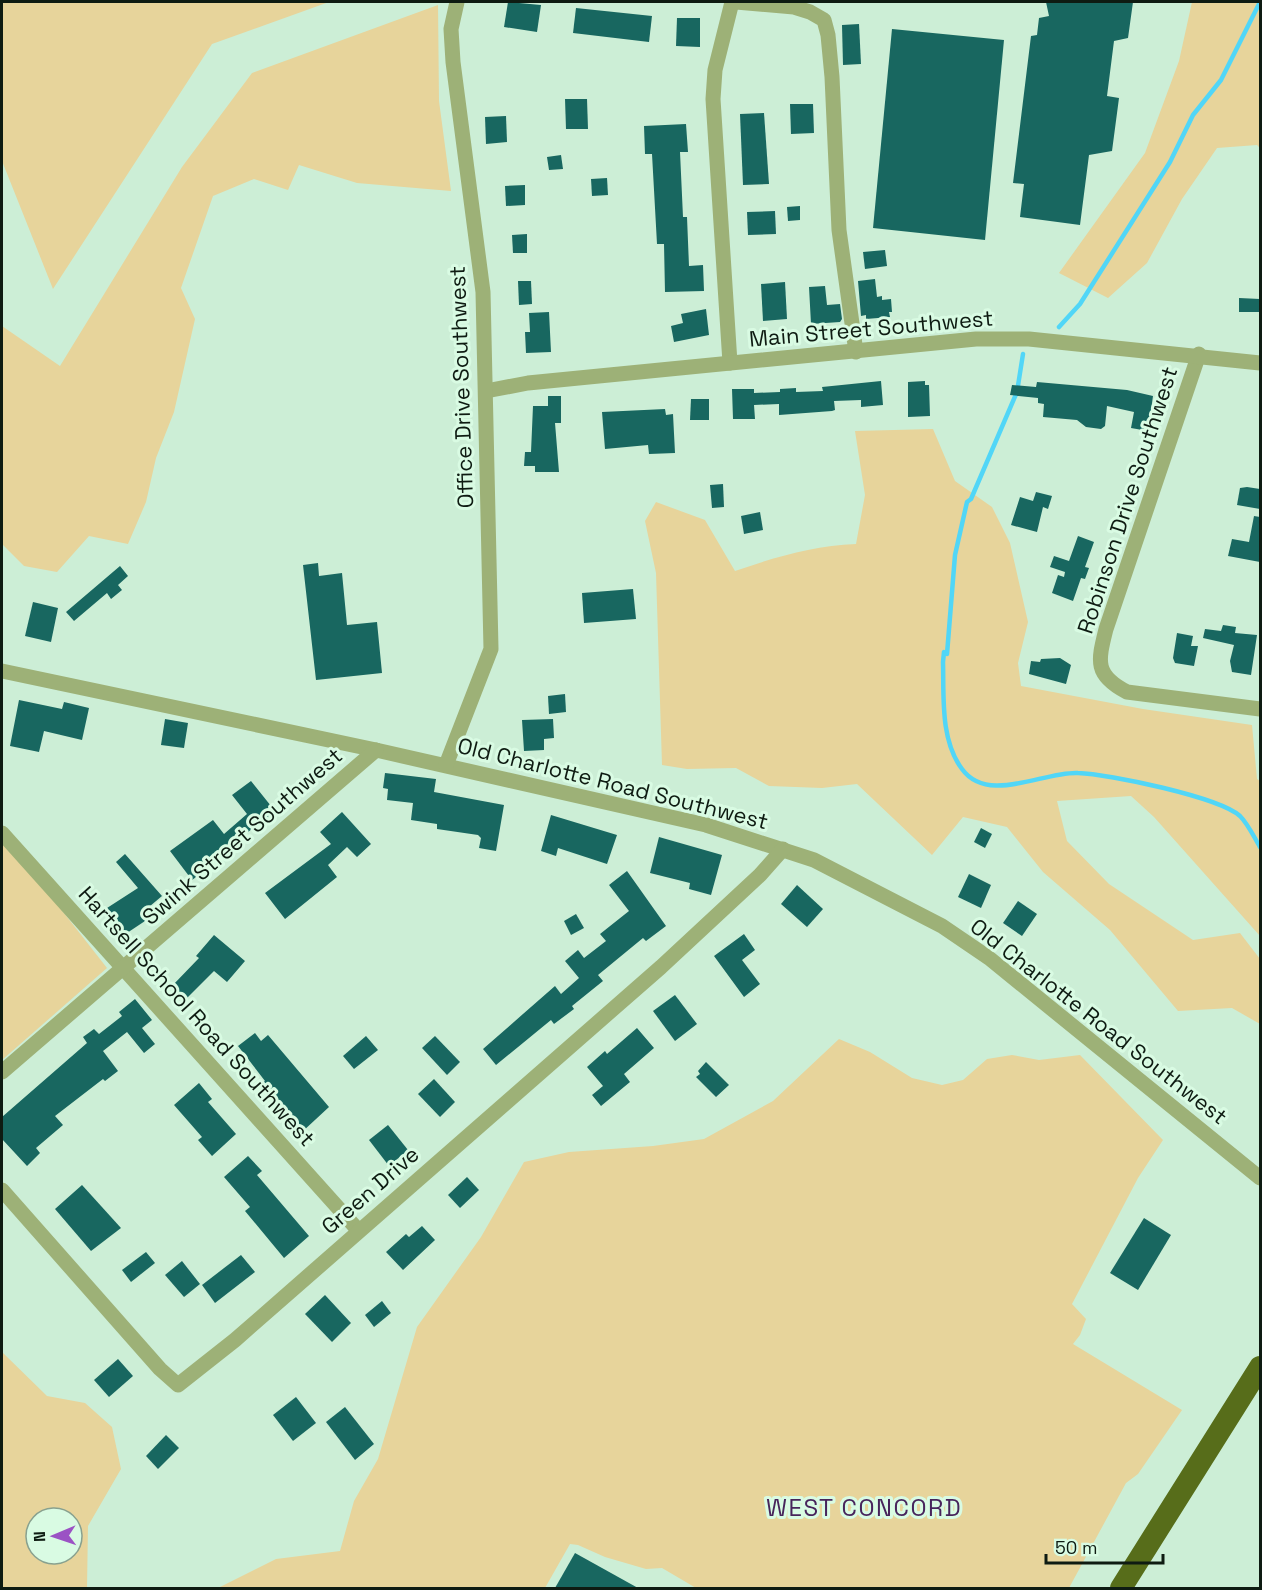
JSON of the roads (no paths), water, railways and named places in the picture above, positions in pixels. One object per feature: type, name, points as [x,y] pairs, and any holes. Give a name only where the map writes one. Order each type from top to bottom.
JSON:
[{"type":"highway","points":[[1121,1588],[1260,1366]]},
{"type":"street","name":"Office Drive Southwest","points":[[446,765],[492,649],[483,292],[453,62],[452,29],[457,2]]},
{"type":"street","points":[[730,363],[713,99],[715,70],[734,2],[794,7],[810,12],[824,21],[828,35],[832,77],[839,230],[856,352]]},
{"type":"street","name":"Main Street Southwest","points":[[486,391],[528,383],[976,339],[1029,339],[1199,354],[1260,363]]},
{"type":"street","name":"Robinson Drive Southwest","points":[[1199,354],[1106,629],[1100,654],[1101,671],[1112,684],[1127,692],[1260,709]]},
{"type":"street","name":"Old Charlotte Road Southwest","points":[[2,671],[446,765],[706,825],[814,860],[942,926],[1047,1003],[1260,1178]]},
{"type":"street","name":"Swink Street Southwest","points":[[2,1072],[376,750]]},
{"type":"street","name":"Hartsell School Road Southwest","points":[[2,833],[358,1230]]},
{"type":"street","name":"Green Drive","points":[[2,1190],[160,1369],[178,1385],[235,1340],[661,967],[760,875],[783,849]]},
{"type":"waterway","points":[[1059,327],[1080,304],[1170,162],[1193,115],[1221,80],[1260,2]]},
{"type":"waterway","points":[[1023,354],[1017,392],[971,499],[967,502],[955,555],[947,654],[944,652],[943,662],[945,717],[950,745],[955,757],[962,769],[973,779],[986,785],[1017,784],[1078,773],[1137,782],[1188,794],[1210,801],[1240,816],[1260,847]]},
{"type":"district","name":"WEST CONCORD","points":[[864,1508]]}]
